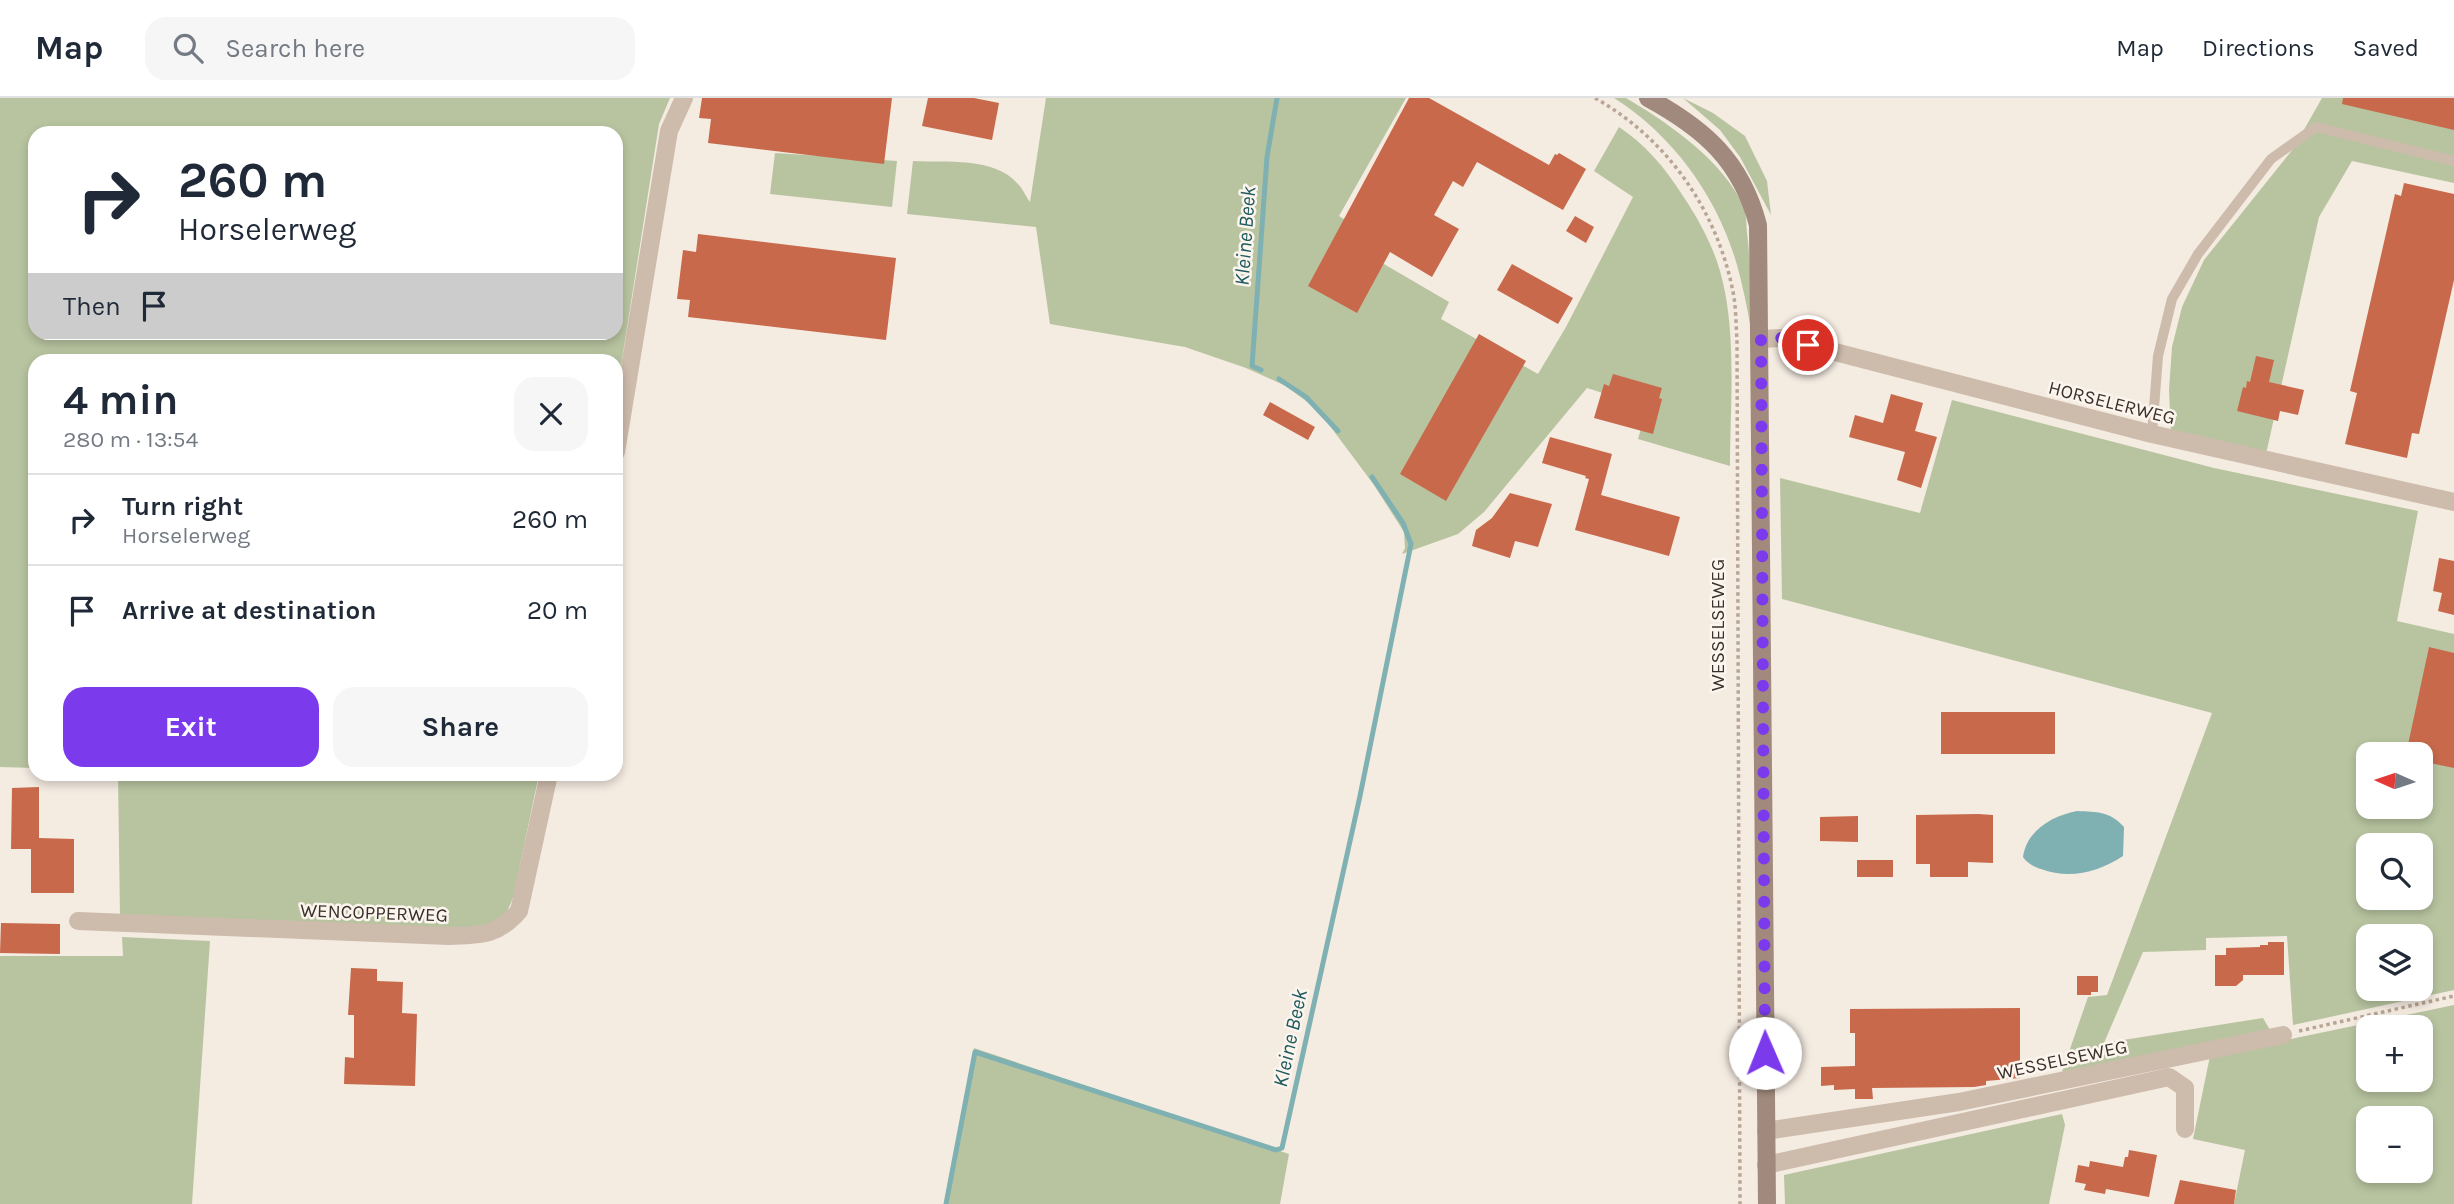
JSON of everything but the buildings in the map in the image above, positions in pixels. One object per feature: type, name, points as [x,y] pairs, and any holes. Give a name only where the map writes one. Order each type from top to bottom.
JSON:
[{"type":"main road","points":[[1647,98],[1689,122],[1708,137],[1727,158],[1744,184],[1758,225],[1767,1204]]},
{"type":"street","points":[[623,410],[669,131],[684,98]]},
{"type":"street","name":"HORSELERWEG","points":[[1761,339],[1781,338],[2152,434],[2454,502]]},
{"type":"street","name":"WENCOPPERWEG","points":[[78,921],[449,936],[482,935],[506,926],[519,911],[547,781]]},
{"type":"street","name":"WESSELSEWEG","points":[[1766,1131],[1959,1102],[2283,1035]]},
{"type":"street","points":[[1766,1165],[2169,1077],[2185,1088],[2185,1129]]},
{"type":"lane","points":[[2152,434],[2158,356],[2172,299],[2198,254],[2271,159],[2316,127],[2454,162]]},
{"type":"path","name":"WESSELSEWEG","points":[[1595,98],[1642,131],[1679,169],[1719,242],[1734,299],[1737,340],[1740,1204]]},
{"type":"path","points":[[2283,1035],[2454,996]]},
{"type":"green space","points":[[0,98],[670,98],[659,124],[623,354],[28,354],[28,768],[0,767]]},
{"type":"green space","points":[[1046,98],[1406,98],[1339,216],[1371,236],[1365,253],[1449,302],[1441,319],[1538,374],[1566,327],[1633,197],[1594,171],[1619,127],[1646,149],[1675,184],[1704,231],[1719,269],[1730,324],[1730,466],[1638,439],[1647,407],[1587,388],[1484,512],[1458,534],[1402,554],[1405,548],[1404,532],[1374,485],[1318,410],[1286,386],[1246,368],[1185,347],[1050,324],[1036,227],[907,214],[913,161],[969,163],[996,169],[1018,184],[1030,202]]},
{"type":"green space","points":[[1614,98],[1626,98],[1679,133],[1710,160],[1734,190],[1746,216],[1751,329],[1729,240],[1706,193],[1691,171],[1656,131]]},
{"type":"green space","points":[[1683,98],[1713,113],[1745,136],[1767,181],[1771,215],[1740,157],[1720,130]]},
{"type":"green space","points":[[2322,98],[2454,98],[2454,183],[2352,161],[2319,217],[2266,454],[2171,433],[2169,390],[2172,347],[2182,307],[2204,260],[2293,149]]},
{"type":"green space","points":[[775,153],[897,161],[892,207],[770,194]]},
{"type":"green space","points":[[1952,400],[2214,468],[2418,511],[2397,621],[2454,634],[2454,990],[2433,995],[2433,924],[2356,924],[2356,1001],[2403,1001],[2293,1025],[2287,936],[2206,938],[2206,950],[2143,952],[2104,1043],[2263,1018],[2270,1030],[2062,1072],[2088,997],[2107,995],[2212,713],[1782,599],[1780,478],[1920,513]]},
{"type":"green space","points":[[118,781],[538,781],[511,902],[502,918],[478,930],[120,917]]},
{"type":"green space","points":[[122,937],[210,941],[192,1204],[0,1204],[0,956],[123,956]]},
{"type":"green space","points":[[2454,1005],[2454,1204],[2234,1204],[2245,1150],[2193,1139],[2210,1056],[2356,1025],[2356,1092],[2433,1092],[2433,1015],[2406,1015]]},
{"type":"green space","points":[[974,1048],[1289,1154],[1280,1204],[944,1204]]},
{"type":"green space","points":[[2062,1114],[2065,1125],[2049,1204],[1785,1204],[1784,1175]]},
{"type":"water","points":[[2077,811],[2103,813],[2119,822],[2124,827],[2123,856],[2094,870],[2073,874],[2036,867],[2023,857],[2025,847],[2042,826],[2059,816]]},
{"type":"waterway","name":"Kleine Beek","points":[[1261,370],[1252,366],[1267,157],[1277,98]]},
{"type":"waterway","name":"Kleine Beek","points":[[1279,379],[1306,397],[1338,431]]},
{"type":"waterway","name":"Kleine Beek","points":[[946,1204],[975,1052],[1276,1150],[1282,1148],[1360,796],[1411,544],[1403,523],[1372,477]]},
{"type":"route","points":[[1765,1053],[1761,339],[1781,338],[1808,345]]}]
